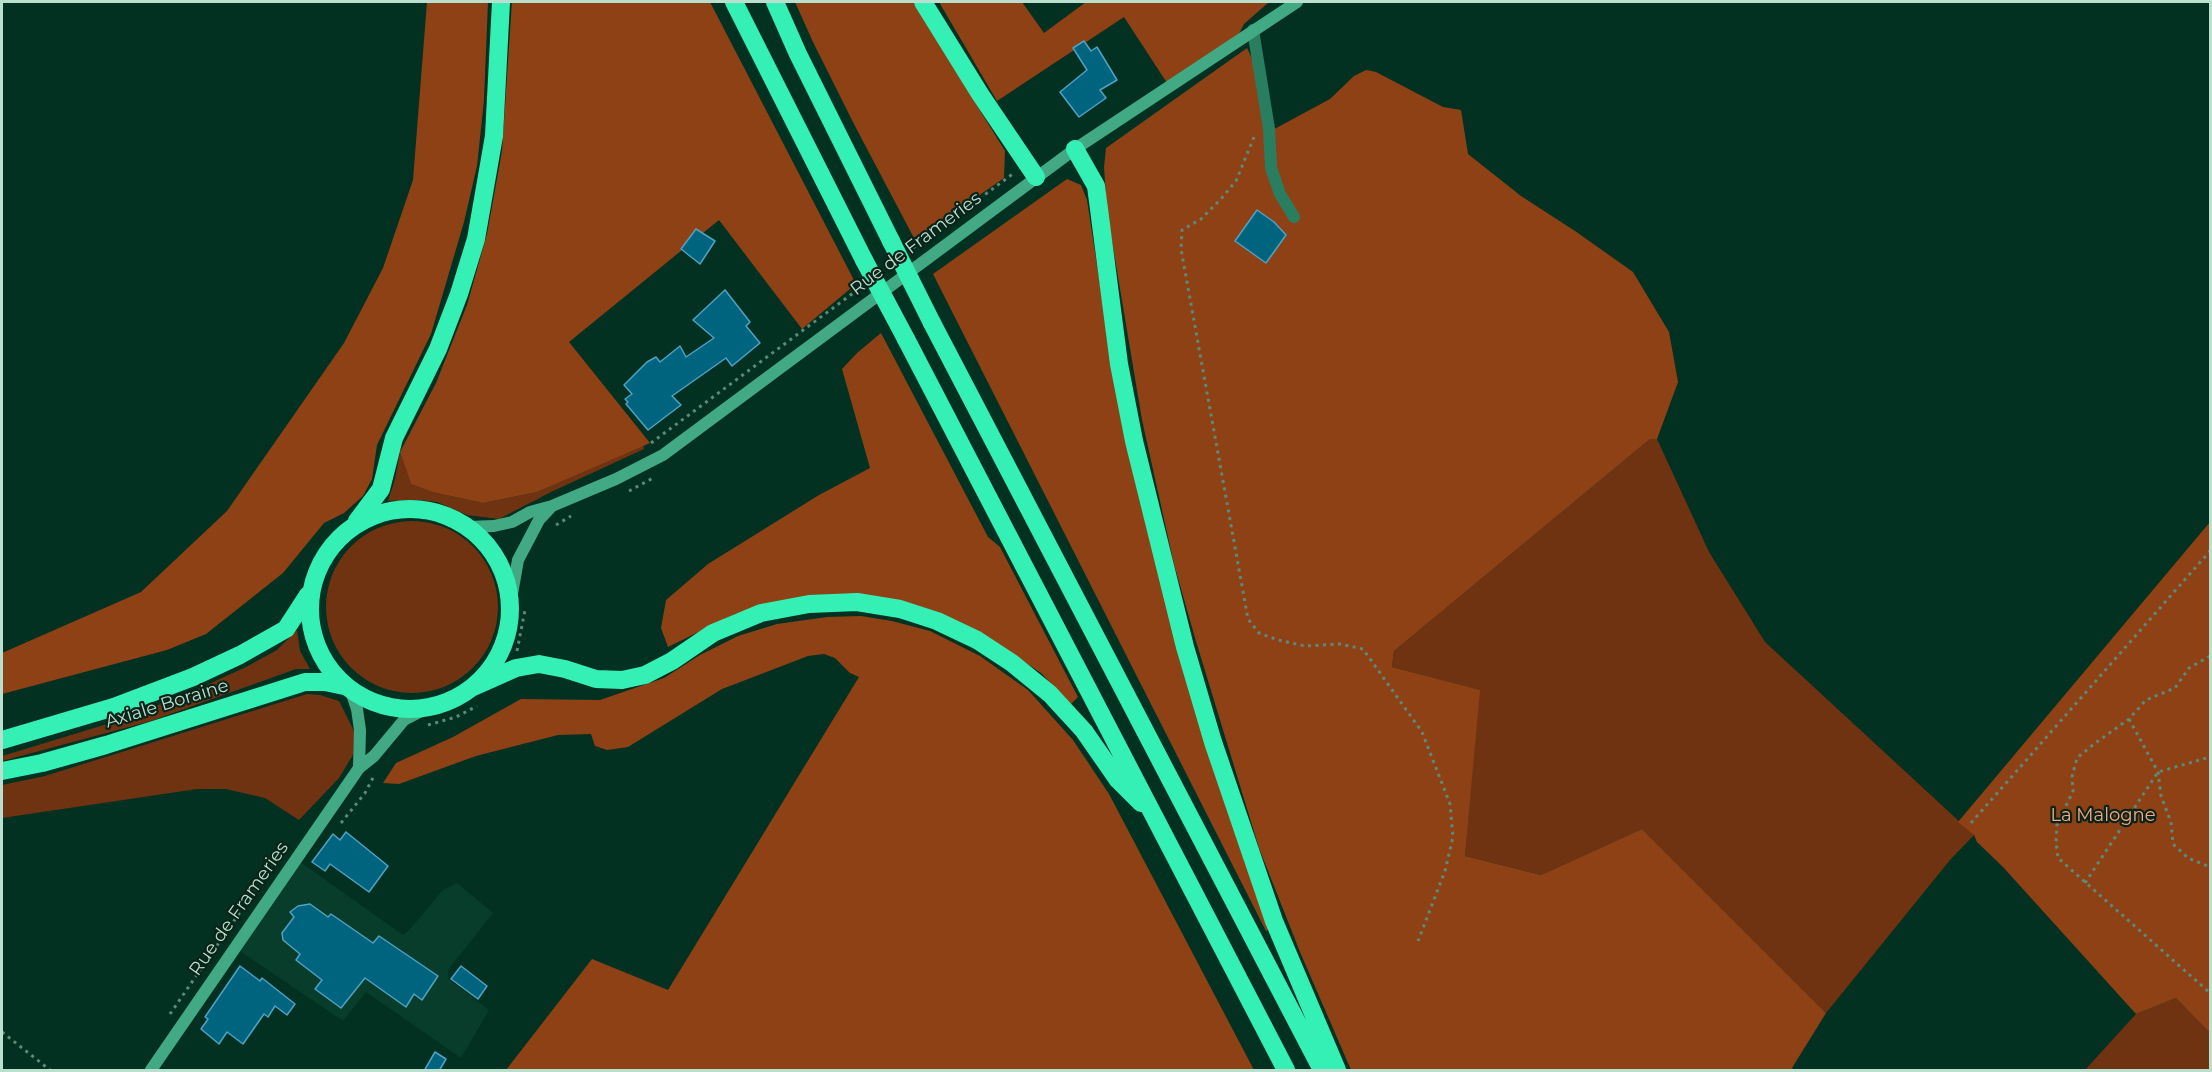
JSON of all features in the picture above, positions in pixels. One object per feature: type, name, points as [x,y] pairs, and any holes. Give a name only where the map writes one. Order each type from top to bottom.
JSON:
[{"type":"highway","points":[[355,524],[381,489],[394,438],[438,349],[459,294],[476,239],[494,136],[501,2]]},
{"type":"highway","points":[[734,2],[864,260],[1286,1071]]},
{"type":"highway","points":[[775,2],[798,54],[932,323],[1322,1071]]},
{"type":"highway","points":[[923,2],[980,94],[1036,177]]},
{"type":"highway","points":[[1075,149],[1096,186],[1119,364],[1134,441],[1185,647],[1213,742],[1274,921],[1337,1071]]},
{"type":"highway","points":[[477,695],[488,671],[501,651],[517,602],[494,553],[468,526],[432,510],[412,508],[392,510],[373,515],[355,524],[339,537],[326,553],[316,571],[310,591],[309,612],[312,633],[319,652],[330,670],[348,688],[369,701],[388,707],[409,709],[428,717],[451,700],[477,695],[516,668],[539,664],[596,678],[622,680],[645,675],[672,661],[713,633],[761,613],[809,604],[857,602],[900,609],[937,621],[976,640],[1012,663],[1050,694],[1084,731],[1118,780],[1154,816]]},
{"type":"highway","name":"Axiale Boraine","points":[[2,740],[48,728],[145,696],[240,655],[286,629],[299,612],[310,591]]},
{"type":"highway","name":"Axiale Boraine","points":[[2,771],[42,763],[106,745],[305,682],[324,682],[348,688]]},
{"type":"main road","name":"Rue de Frameries","points":[[468,526],[494,526],[512,522],[530,512],[552,506],[624,475],[663,455],[1075,149],[1297,2]]},
{"type":"main road","name":"Rue de Frameries","points":[[517,602],[518,560],[539,520],[552,506]]},
{"type":"main road","points":[[348,688],[357,709],[360,730],[359,768]]},
{"type":"main road","name":"Rue de Frameries","points":[[151,1071],[359,768],[374,756],[404,720],[428,717]]},
{"type":"street","points":[[1253,30],[1269,129],[1271,168],[1280,194],[1294,217]]},
{"type":"path","points":[[1257,129],[1236,180],[1201,219],[1182,230],[1181,249],[1248,619],[1259,633],[1278,640],[1305,646],[1340,644],[1363,649],[1422,732],[1450,804],[1453,837],[1445,871],[1418,941]]},
{"type":"path","points":[[620,495],[656,477]]},
{"type":"path","points":[[555,525],[575,513]]},
{"type":"path","points":[[1971,823],[2211,551]]},
{"type":"path","points":[[514,660],[523,625],[517,602]]},
{"type":"path","points":[[2211,656],[2189,668],[2175,688],[2146,700],[2129,719],[2094,744],[2078,759],[2072,777],[2073,791],[2057,825],[2056,842],[2058,858],[2211,993]]},
{"type":"path","points":[[428,717],[456,717],[477,695]]},
{"type":"path","points":[[2129,719],[2158,772],[2162,796],[2171,822],[2173,844],[2188,858],[2211,867]]},
{"type":"path","points":[[2085,883],[2158,772],[2211,757]]},
{"type":"path","points":[[328,814],[340,824],[365,793],[377,771]]},
{"type":"path","points":[[2,1032],[50,1071]]},
{"type":"shaded area","points":[[1650,439],[1657,439],[1709,552],[1765,642],[1974,835],[1950,860],[1826,1013],[1642,829],[1541,875],[1465,856],[1479,690],[1392,667],[1394,651]]},
{"type":"shaded area","points":[[643,445],[644,449],[499,519],[467,515],[437,502],[388,501],[400,452],[411,484],[432,492],[483,503],[537,492]]},
{"type":"shaded area","points":[[412,521],[429,522],[445,527],[460,535],[473,546],[484,559],[492,574],[497,590],[497,624],[492,640],[484,655],[473,668],[460,679],[445,687],[429,692],[412,693],[395,692],[379,687],[364,679],[351,668],[340,655],[332,640],[327,624],[326,607],[327,590],[332,574],[340,559],[351,546],[364,535],[379,527],[395,522]]},
{"type":"shaded area","points":[[297,630],[300,651],[310,669],[296,669],[151,721],[2,761],[2,756],[124,719],[198,689],[277,650]]},
{"type":"shaded area","points":[[307,694],[320,695],[339,701],[355,733],[354,753],[339,778],[299,820],[265,798],[226,789],[197,789],[2,818],[2,785],[45,776]]},
{"type":"shaded area","points":[[296,859],[403,935],[443,890],[457,883],[493,913],[448,970],[448,979],[489,1010],[461,1058],[366,992],[343,1021],[234,947]]},
{"type":"shaded area","points":[[2176,998],[2210,1033],[2210,1070],[2085,1070],[2136,1014]]},
{"type":"green space","points":[[427,2],[488,2],[484,100],[477,166],[464,222],[431,334],[377,445],[372,479],[363,496],[344,513],[324,523],[283,573],[206,634],[167,650],[2,694],[2,653],[141,592],[227,511],[344,343],[383,268],[413,180]]},
{"type":"green space","points":[[512,2],[710,2],[856,284],[802,329],[719,220],[569,342],[650,443],[537,492],[483,503],[432,492],[411,484],[400,452],[436,383],[467,305],[487,234],[502,151]]},
{"type":"green space","points":[[795,2],[913,2],[1005,151],[1004,178],[915,240],[855,126]]},
{"type":"green space","points":[[939,2],[1022,2],[1044,33],[1086,2],[1269,2],[1244,24],[1235,42],[1169,86],[1124,17],[997,101]]},
{"type":"green space","points":[[1247,48],[1261,77],[1267,133],[1330,99],[1354,76],[1366,70],[1376,72],[1443,107],[1461,110],[1468,154],[1521,196],[1633,272],[1669,332],[1678,382],[1657,439],[1650,439],[1394,651],[1392,667],[1480,690],[1465,856],[1541,875],[1642,829],[1826,1013],[1792,1068],[1794,1070],[1351,1070],[1300,952],[1259,848],[1195,638],[1174,564],[1142,420],[1107,211],[1104,167],[1106,148]]},
{"type":"green space","points":[[1067,179],[1081,185],[1087,200],[1111,356],[1271,929],[1266,931],[933,274]]},
{"type":"green space","points":[[881,333],[988,537],[1000,547],[1078,697],[1071,704],[1041,673],[984,635],[941,614],[777,602],[735,614],[668,647],[661,628],[666,600],[708,564],[819,495],[870,468],[842,369]]},
{"type":"green space","name":"La Malogne","points":[[2210,522],[2210,1033],[2176,998],[2136,1014],[2003,867],[1977,842],[1974,835],[1958,822]]},
{"type":"green space","points":[[861,616],[930,631],[980,656],[1028,690],[1073,740],[1109,794],[1254,1070],[506,1070],[592,959],[668,990],[859,677],[850,673],[835,658],[824,654],[808,656],[722,689],[628,747],[607,750],[595,746],[591,734],[558,735],[476,756],[399,784],[383,783],[396,763],[453,737],[521,699],[600,700],[664,678],[700,655],[738,636],[777,624],[827,617]]},
{"type":"building","points":[[1084,41],[1091,51],[1097,47],[1117,80],[1100,90],[1106,98],[1079,117],[1060,92],[1087,70],[1073,48]]},
{"type":"building","points":[[1257,210],[1274,222],[1286,235],[1266,263],[1235,241]]},
{"type":"building","points":[[696,229],[715,241],[700,264],[681,249]]},
{"type":"building","points":[[725,290],[750,322],[746,326],[760,343],[732,366],[726,358],[672,396],[681,405],[648,430],[626,404],[628,402],[625,399],[632,394],[624,385],[647,362],[656,357],[660,362],[680,346],[686,357],[714,338],[693,320]]},
{"type":"building","points":[[346,832],[388,866],[369,892],[330,864],[325,871],[312,862],[333,834],[340,840]]},
{"type":"building","points":[[310,904],[328,917],[331,914],[373,943],[379,936],[438,976],[422,1000],[414,994],[406,1007],[365,978],[341,1008],[315,989],[322,980],[296,960],[300,954],[283,940],[282,933],[294,917],[290,912],[298,906]]},
{"type":"building","points":[[240,966],[260,981],[262,978],[295,1004],[287,1015],[275,1006],[268,1017],[264,1014],[243,1044],[227,1032],[219,1044],[201,1029],[208,1019],[205,1017]]},
{"type":"building","points":[[461,966],[487,986],[478,999],[451,979]]},
{"type":"building","points":[[435,1052],[446,1059],[439,1071],[424,1071]]}]
